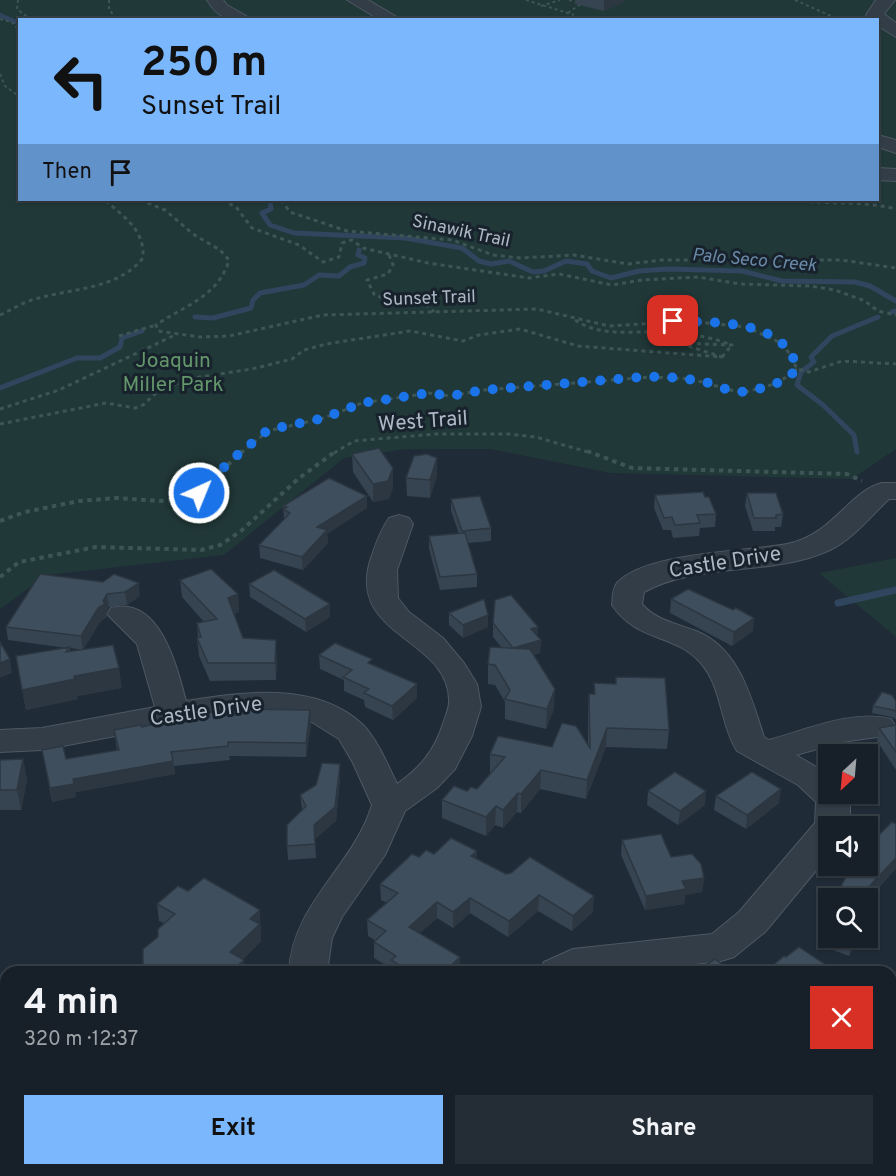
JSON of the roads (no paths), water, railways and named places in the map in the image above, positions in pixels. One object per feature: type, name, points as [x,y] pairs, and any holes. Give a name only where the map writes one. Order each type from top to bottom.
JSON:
[{"type":"street","points":[[215,0],[221,9],[241,18]]},
{"type":"street","points":[[355,0],[390,18]]},
{"type":"street","points":[[878,18],[874,15],[878,6],[887,0]]},
{"type":"street","points":[[879,19],[896,32]]},
{"type":"street","points":[[879,141],[896,147]]},
{"type":"street","points":[[879,174],[896,175]]},
{"type":"street","name":"Castle Drive","points":[[833,816],[833,799],[810,777],[749,743],[724,671],[709,652],[685,637],[642,621],[632,614],[627,605],[629,588],[648,575],[681,567],[785,554],[822,543],[889,491]]},
{"type":"street","points":[[308,966],[307,953],[317,928],[341,886],[370,850],[389,805],[419,786],[445,762],[458,728],[465,699],[455,671],[431,644],[400,619],[383,599],[381,574],[399,524]]},
{"type":"street","points":[[122,614],[136,621],[154,643],[172,714]]},
{"type":"street","name":"Castle Drive","points":[[0,741],[42,739],[172,714],[261,701],[316,710],[351,732],[370,763],[389,805]]},
{"type":"street","points":[[765,752],[841,731],[879,727]]},
{"type":"street","points":[[568,966],[573,963],[721,947],[752,922],[818,844]]},
{"type":"waterway","name":"Palo Seco Creek","points":[[0,15],[18,23]]},
{"type":"waterway","name":"Palo Seco Creek","points":[[270,201],[271,209],[262,213],[270,225],[294,233],[405,238],[462,248],[479,261],[491,264],[509,261],[533,272],[544,271],[566,261],[587,264],[592,271],[611,278],[639,271],[668,269],[742,271],[782,281],[855,282],[870,286],[896,301]]},
{"type":"waterway","name":"Palo Seco Creek","points":[[195,317],[213,318],[251,308],[253,300],[260,293],[304,285],[319,275],[339,276],[350,267],[364,263],[365,258],[358,255],[359,250]]},
{"type":"waterway","points":[[892,312],[896,311]]},
{"type":"waterway","points":[[857,452],[854,435],[823,405],[797,385],[801,372],[814,362],[811,357],[832,336],[878,317]]},
{"type":"waterway","name":"Palo Seco Creek","points":[[0,388],[77,358],[100,358],[120,347],[122,338],[142,331]]},
{"type":"waterway","points":[[838,603],[896,590]]},
{"type":"park label","name":"Joaquin Miller Park","points":[[173,373]]}]
